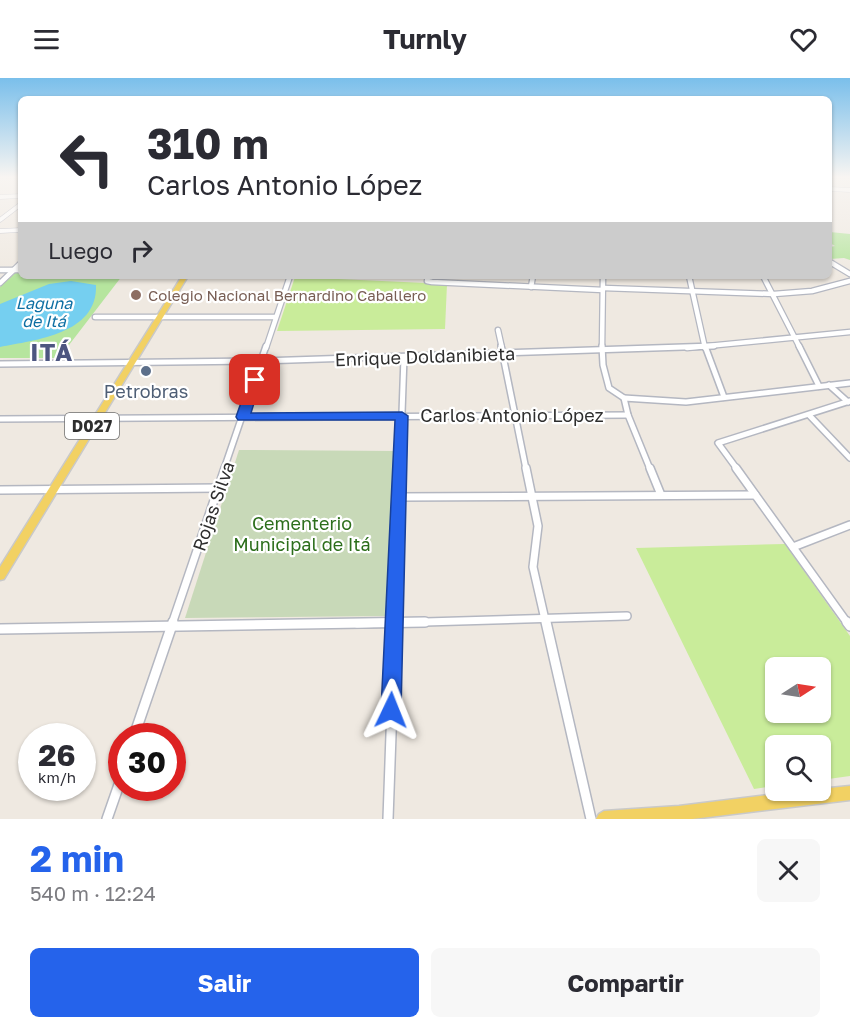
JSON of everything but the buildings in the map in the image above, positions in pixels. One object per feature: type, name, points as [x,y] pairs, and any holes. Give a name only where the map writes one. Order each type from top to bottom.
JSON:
[{"type":"main road","name":"D027","points":[[0,576],[183,279]]},
{"type":"main road","points":[[604,819],[680,816],[850,793]]},
{"type":"street","points":[[0,220],[12,211]]},
{"type":"street","points":[[0,231],[18,230]]},
{"type":"street","points":[[832,263],[850,274]]},
{"type":"street","points":[[0,282],[18,266]]},
{"type":"street","points":[[0,270],[18,270]]},
{"type":"street","name":"Rojas Silva","points":[[139,723],[289,279]]},
{"type":"street","points":[[427,279],[427,281],[432,282],[531,287],[774,294],[812,291],[850,281]]},
{"type":"street","points":[[531,287],[532,279]]},
{"type":"street","points":[[603,279],[602,350],[609,389],[624,398],[686,402],[850,383]]},
{"type":"street","points":[[690,279],[705,346],[724,397]]},
{"type":"street","points":[[765,279],[819,386]]},
{"type":"street","points":[[95,317],[275,317]]},
{"type":"street","points":[[498,330],[538,526],[533,567],[591,819]]},
{"type":"street","name":"Enrique Doldanibieta","points":[[1,364],[261,361],[504,354],[705,346],[850,332]]},
{"type":"street","points":[[388,819],[404,357]]},
{"type":"street","points":[[829,385],[849,401]]},
{"type":"street","points":[[624,398],[628,414],[661,495]]},
{"type":"street","points":[[849,401],[718,443],[850,626]]},
{"type":"street","name":"Carlos Antonio López","points":[[0,419],[628,414]]},
{"type":"street","points":[[809,415],[850,458]]},
{"type":"street","points":[[0,490],[219,488]]},
{"type":"street","points":[[399,497],[755,495]]},
{"type":"street","points":[[793,547],[850,525]]},
{"type":"street","points":[[0,630],[627,616]]},
{"type":"street","points":[[107,819],[113,801]]},
{"type":"green space","points":[[832,232],[850,234],[850,260],[832,259],[832,247],[835,246],[832,244]]},
{"type":"green space","points":[[15,273],[18,273],[18,279],[120,279],[59,358],[0,358],[0,287]]},
{"type":"green space","points":[[294,279],[447,284],[445,329],[277,331]]},
{"type":"green space","name":"Cementerio Municipal de Itá","points":[[239,450],[396,451],[390,616],[185,618]]},
{"type":"green space","points":[[785,544],[850,636],[850,776],[831,779],[831,735],[765,735],[765,787],[754,789],[636,548]]},
{"type":"water","name":"Laguna de Itá","points":[[71,281],[96,285],[94,301],[87,314],[62,332],[0,347],[0,304],[49,284]]},
{"type":"place","name":"Colegio Nacional Bernardino Caballero","points":[[136,295]]},
{"type":"place","name":"Petrobras","points":[[146,371]]},
{"type":"district","name":"ITÁ","points":[[52,351]]},
{"type":"route","points":[[255,380],[243,417],[402,416],[391,710]]}]
